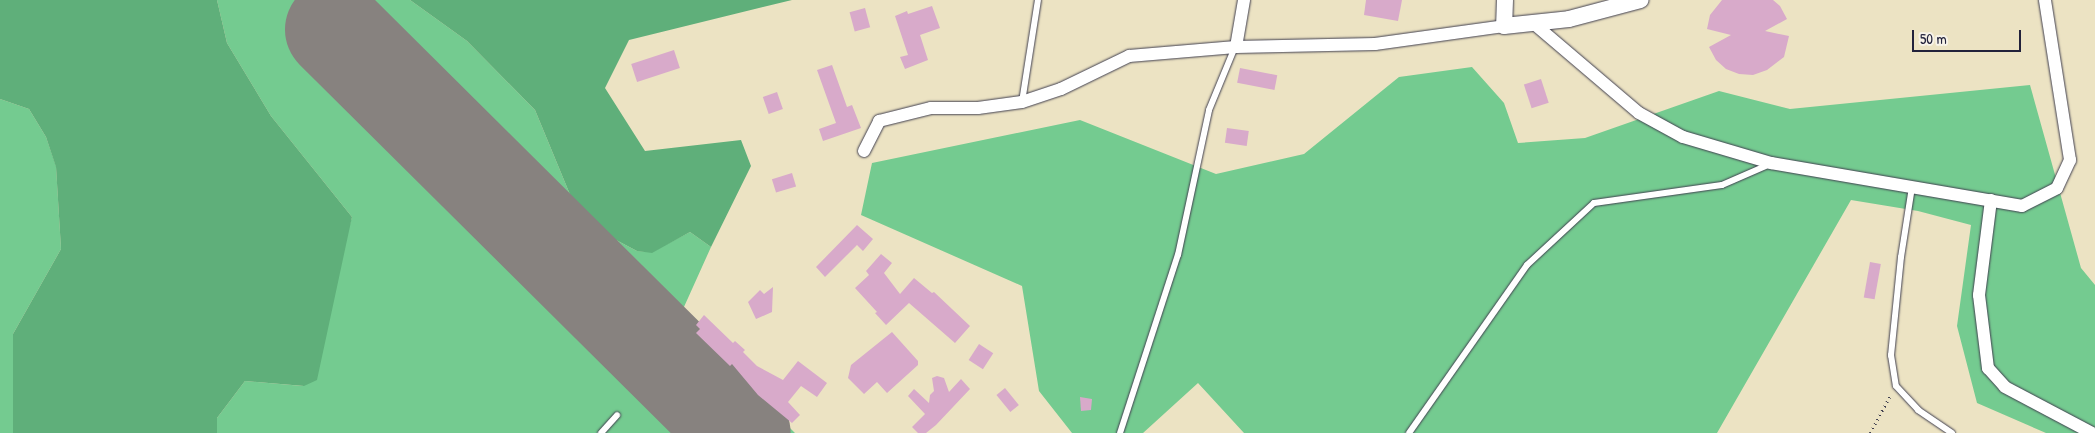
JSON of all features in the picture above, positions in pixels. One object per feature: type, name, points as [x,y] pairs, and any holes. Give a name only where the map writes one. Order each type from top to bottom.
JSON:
[{"type":"street","points":[[1236,47],[1244,0]]},
{"type":"street","points":[[1504,26],[1505,0]]},
{"type":"street","points":[[864,151],[879,120],[931,108],[978,108],[1022,102],[1061,89],[1129,56],[1236,47],[1375,44],[1532,22],[1569,19],[1641,0]]},
{"type":"street","points":[[1532,22],[1639,113],[1683,137],[1771,163],[2022,206],[2057,188],[2070,160],[2045,0]]},
{"type":"street","points":[[1991,200],[1979,295],[1988,368],[2005,387],[2092,433]]},
{"type":"lane","points":[[1022,102],[1038,0]]},
{"type":"lane","points":[[1120,433],[1178,255],[1209,110],[1236,47]]},
{"type":"lane","points":[[1409,433],[1527,265],[1594,203],[1722,185],[1771,163]]},
{"type":"lane","points":[[1912,187],[1901,258],[1891,355],[1896,386],[1918,410],[1952,433]]},
{"type":"lane","points":[[601,433],[617,415]]},
{"type":"path","points":[[1870,433],[1896,386]]},
{"type":"green space","points":[[0,0],[217,0],[227,43],[271,116],[352,217],[317,380],[304,386],[245,381],[217,418],[217,433],[13,433],[13,334],[61,249],[56,167],[46,137],[29,109],[0,99]]},
{"type":"green space","points":[[217,0],[410,0],[467,41],[535,110],[576,209],[597,230],[637,251],[652,252],[690,232],[711,247],[679,318],[795,433],[217,433],[217,418],[245,381],[303,386],[352,217],[271,116],[227,43]]},
{"type":"green space","points":[[410,0],[792,0],[629,40],[605,88],[645,151],[741,140],[751,166],[711,247],[690,232],[652,253],[637,251],[597,230],[576,209],[535,110],[467,41]]},
{"type":"green space","points":[[1472,67],[1504,103],[1518,143],[1585,138],[1719,91],[1790,109],[2030,85],[2081,268],[2095,285],[2095,433],[2046,433],[1977,403],[1957,326],[1971,225],[1918,211],[1851,200],[1717,433],[1244,433],[1198,383],[1143,433],[1072,433],[1039,391],[1022,286],[861,215],[872,163],[1080,120],[1216,174],[1304,154],[1399,77]]},
{"type":"green space","points":[[0,99],[29,109],[46,137],[56,166],[61,249],[13,334],[13,433],[0,433]]},
{"type":"building","points":[[1366,0],[1402,0],[1398,21],[1364,15]]},
{"type":"building","points":[[1722,0],[1773,0],[1780,6],[1787,19],[1765,31],[1789,36],[1784,57],[1767,70],[1753,75],[1739,74],[1726,69],[1716,60],[1709,47],[1731,35],[1707,29],[1710,15]]},
{"type":"building","points":[[932,6],[940,28],[920,35],[928,60],[905,69],[900,57],[908,55],[895,16],[907,11],[908,14]]},
{"type":"building","points":[[865,8],[870,27],[855,31],[850,12]]},
{"type":"building","points":[[674,50],[680,68],[637,82],[631,64]]},
{"type":"building","points":[[832,65],[847,107],[852,105],[861,128],[823,141],[819,129],[836,123],[817,70]]},
{"type":"building","points":[[1240,68],[1277,75],[1274,90],[1237,83]]},
{"type":"building","points":[[1541,79],[1549,103],[1532,108],[1524,85]]},
{"type":"building","points":[[777,92],[783,109],[769,114],[763,97]]},
{"type":"building","points":[[1227,128],[1249,131],[1247,146],[1225,143]]},
{"type":"building","points":[[792,173],[796,186],[776,193],[772,179]]},
{"type":"building","points":[[857,225],[873,239],[863,251],[857,245],[825,277],[816,267]]},
{"type":"building","points":[[881,254],[892,263],[884,273],[900,294],[914,278],[932,293],[934,292],[970,326],[955,343],[909,303],[886,325],[875,313],[877,312],[855,288],[869,275],[866,271]]},
{"type":"building","points":[[1870,262],[1881,264],[1875,299],[1864,297]]},
{"type":"building","points":[[773,287],[772,312],[756,319],[748,302],[760,290],[764,294]]},
{"type":"building","points":[[704,315],[733,343],[735,341],[745,350],[743,352],[757,366],[783,380],[798,361],[827,383],[817,397],[801,386],[788,402],[800,415],[792,423],[758,395],[732,364],[730,366],[696,333],[700,329],[696,325]]},
{"type":"building","points":[[892,332],[918,361],[918,365],[887,393],[877,382],[864,394],[848,378],[851,365]]},
{"type":"building","points":[[979,344],[993,353],[983,369],[969,360]]},
{"type":"building","points":[[937,376],[944,378],[949,392],[961,379],[970,389],[936,425],[926,433],[918,433],[912,427],[925,414],[908,396],[914,389],[929,403],[930,395],[934,391],[932,378]]},
{"type":"building","points":[[1005,388],[1019,405],[1010,412],[996,395]]},
{"type":"building","points":[[1080,397],[1092,399],[1091,410],[1081,411]]},
{"type":"runway","points":[[334,29],[741,433]]}]
